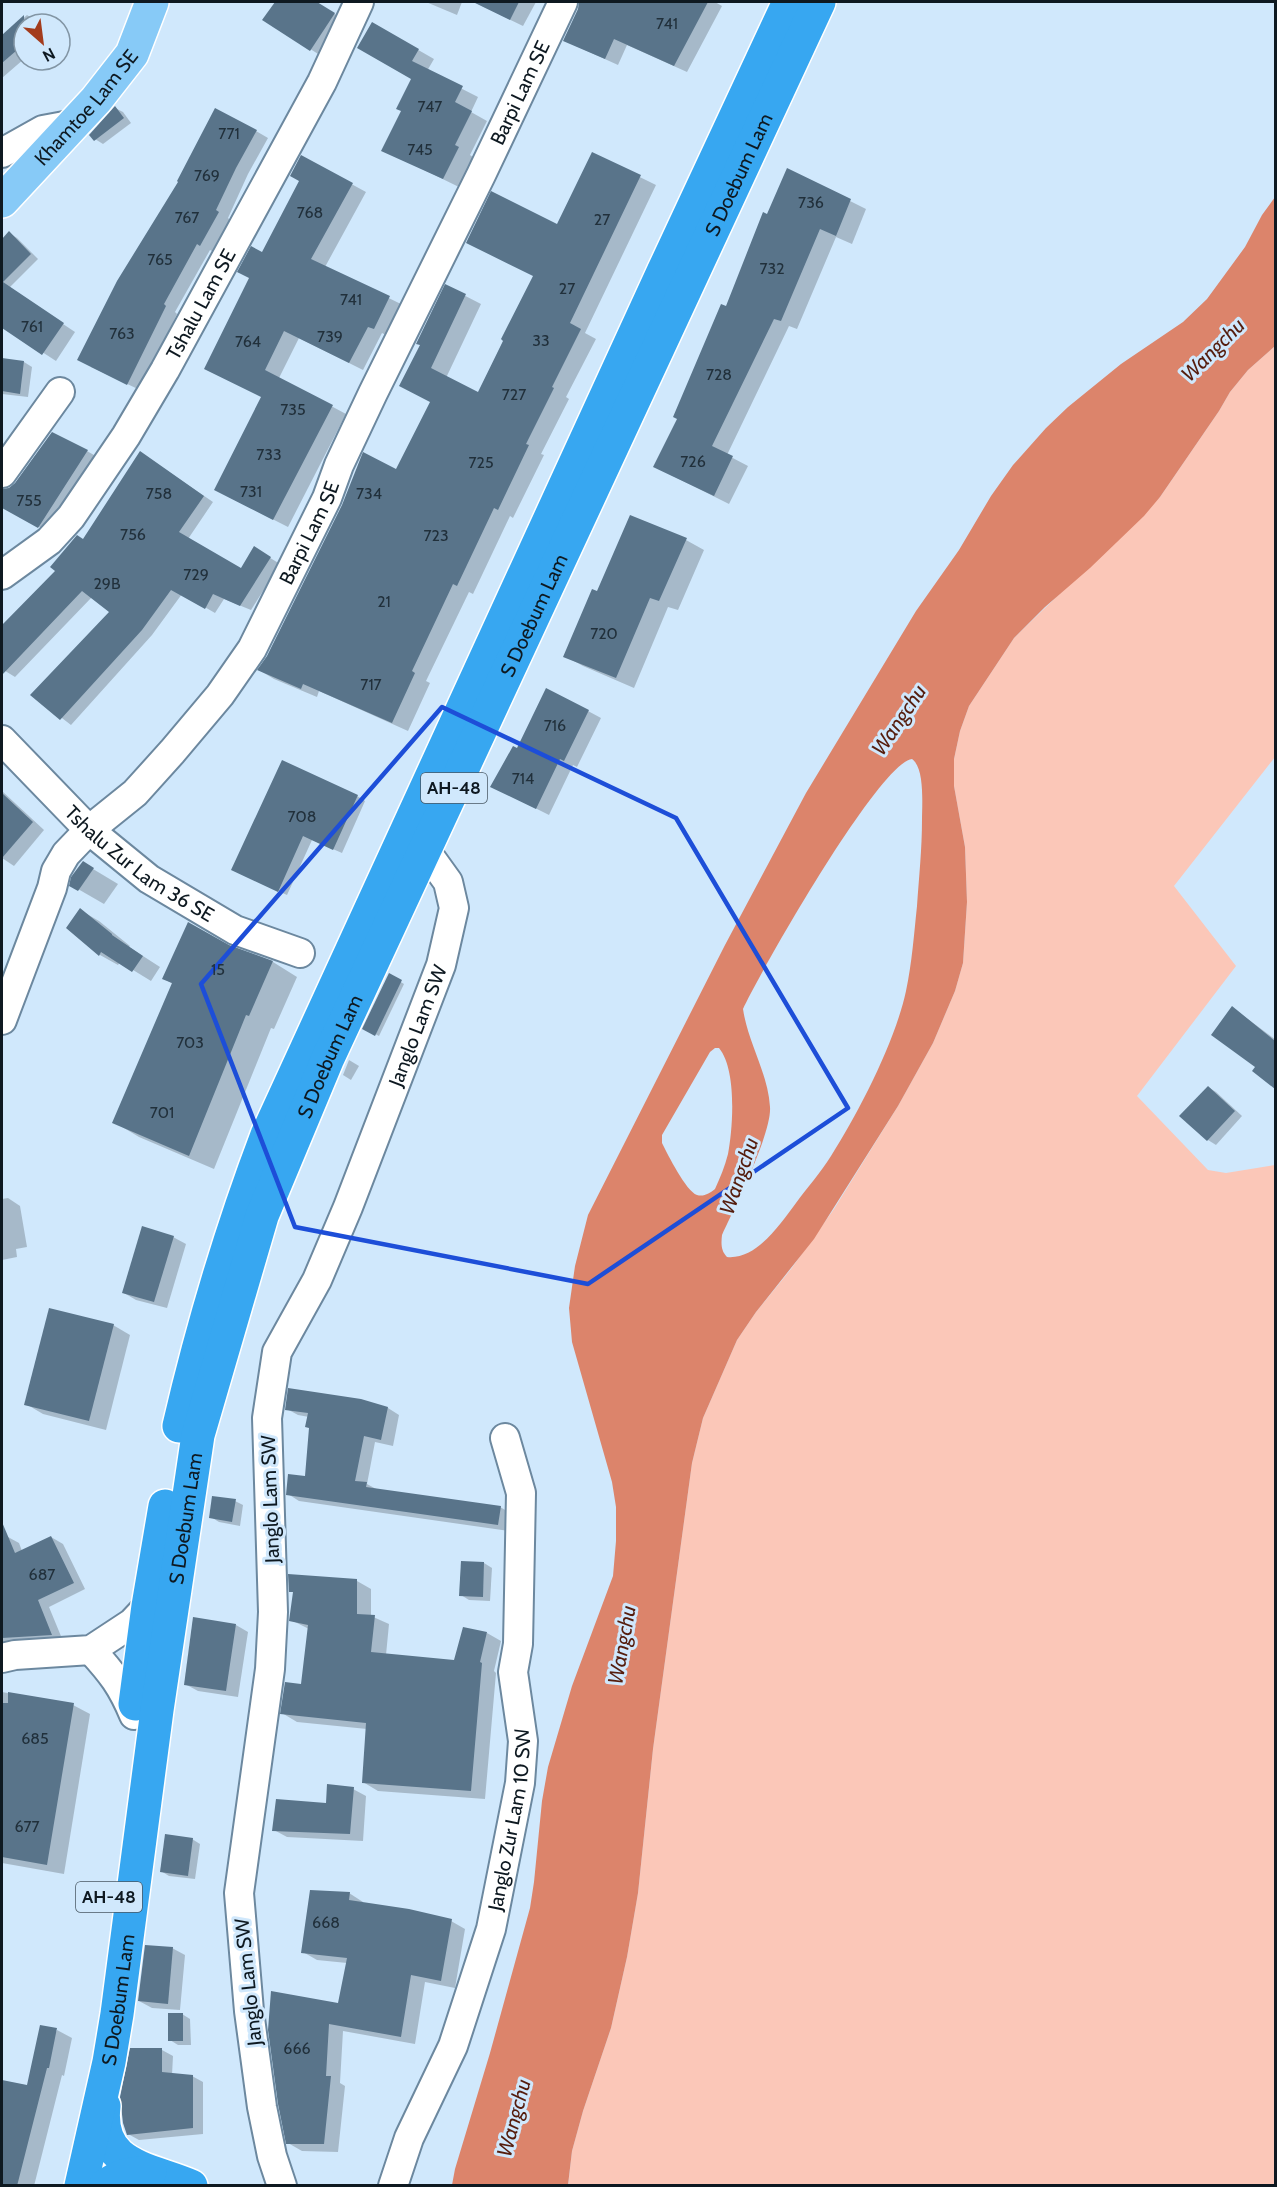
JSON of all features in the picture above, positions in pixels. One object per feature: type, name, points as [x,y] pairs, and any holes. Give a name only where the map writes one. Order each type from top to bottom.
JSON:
[{"type":"highway","name":"S Doebum Lam","points":[[59,2186],[94,2022],[148,1605],[178,1429],[194,1358],[238,1212],[267,1135],[789,2]]},
{"type":"highway","name":"S Doebum Lam","points":[[81,2186],[109,2062],[157,1710],[198,1435],[262,1216],[327,1058],[819,2]]},
{"type":"highway","points":[[109,2062],[103,2118],[111,2144],[133,2166],[191,2186]]},
{"type":"highway","points":[[105,2186],[114,2179],[130,2173],[150,2172]]},
{"type":"main road","name":"Khamtoe Lam SE","points":[[2,201],[70,125],[96,100],[132,54],[152,2]]},
{"type":"street","name":"Tshalu Lam SE","points":[[2,575],[49,542],[71,518],[126,436],[165,370],[322,82],[359,2]]},
{"type":"street","name":"Barpi Lam SE","points":[[2,1020],[52,888],[56,871],[66,854],[89,830],[135,793],[220,695],[252,649],[327,498],[339,465],[373,393],[481,175],[563,2]]},
{"type":"street","points":[[2,153],[43,130],[70,125]]},
{"type":"street","points":[[2,473],[60,392]]},
{"type":"street","name":"Tshalu Zur Lam 36 SE","points":[[2,740],[89,830],[149,879],[235,930],[300,953]]},
{"type":"street","name":"Janglo Lam SW","points":[[282,2186],[272,2156],[262,2107],[249,2011],[239,1893],[270,1669],[273,1611],[267,1418],[277,1352],[316,1280],[343,1217],[441,965],[454,908],[448,882],[425,850]]},
{"type":"street","name":"Janglo Zur Lam 10 SW","points":[[393,2186],[409,2138],[453,2046],[491,1929],[520,1783],[523,1741],[513,1672],[518,1644],[521,1494],[505,1438]]},
{"type":"street","points":[[2,1658],[15,1655],[91,1650],[132,1623],[148,1605]]},
{"type":"street","points":[[91,1650],[115,1677],[134,1715]]},
{"type":"highlighted area","points":[[442,707],[676,818],[848,1108],[588,1284],[295,1227],[201,984]]},
{"type":"shaded area","points":[[1275,346],[1275,757],[1174,886],[1236,966],[1137,1096],[1208,1170],[1226,1173],[1275,1165],[1275,2185],[568,2186],[572,2151],[611,2028],[627,1957],[638,1893],[653,1749],[692,1463],[703,1418],[737,1340],[834,1209],[898,1106],[933,1043],[955,991],[963,963],[967,902],[965,847],[954,786],[954,759],[960,731],[969,706],[1014,638],[1160,497],[1230,392],[1248,370]]},
{"type":"water","name":"Wangchu","points":[[1275,197],[1275,346],[1248,370],[1230,392],[1160,497],[1144,516],[1014,638],[969,706],[960,731],[954,759],[954,786],[965,847],[967,902],[963,963],[955,991],[933,1043],[898,1106],[814,1239],[756,1312],[737,1340],[703,1418],[692,1463],[653,1749],[638,1893],[627,1957],[611,2028],[572,2151],[568,2185],[452,2185],[530,1908],[548,1767],[572,1686],[613,1576],[616,1507],[612,1482],[572,1342],[569,1308],[575,1266],[588,1215],[725,945],[806,793],[916,611],[959,550],[991,496],[1013,465],[1068,407],[1121,364],[1183,322],[1207,299],[1245,247],[1262,215]],"holes":[[[912,759],[919,770],[922,787],[920,863],[910,970],[894,1032],[864,1098],[823,1168],[767,1239],[748,1253],[727,1257],[722,1247],[722,1235],[759,1152],[769,1119],[770,1107],[766,1082],[743,1009],[795,915],[849,830],[896,769]],[[719,1048],[729,1070],[732,1099],[730,1143],[715,1189],[707,1194],[697,1195],[688,1187],[678,1172],[662,1143],[662,1135],[710,1052]]]},
{"type":"building","points":[[275,2],[317,2],[335,13],[310,51],[262,20]]},
{"type":"building","points":[[473,2],[519,2],[510,20]]},
{"type":"building","points":[[579,2],[708,2],[674,66],[614,39],[605,59],[563,41]]},
{"type":"building","points":[[372,22],[419,49],[412,61],[463,86],[455,102],[472,111],[455,145],[459,147],[443,179],[381,151],[401,111],[396,109],[411,79],[357,48]]},
{"type":"building","points":[[12,26],[12,54],[2,63],[2,35]]},
{"type":"building","points":[[115,106],[124,118],[94,141],[89,135]]},
{"type":"building","points":[[215,108],[257,130],[216,210],[219,212],[200,246],[197,244],[164,304],[166,306],[127,385],[77,360],[117,281],[178,182]]},
{"type":"building","points":[[592,152],[641,175],[570,323],[581,329],[526,444],[529,445],[498,510],[494,508],[457,586],[453,584],[412,671],[415,673],[392,723],[303,684],[301,689],[257,670],[267,656],[342,505],[363,452],[396,469],[430,402],[399,386],[420,345],[416,344],[445,284],[466,294],[431,368],[478,392],[503,341],[501,339],[533,276],[466,243],[491,191],[557,224]]},
{"type":"building","points":[[301,155],[353,183],[311,259],[390,296],[374,329],[368,327],[349,363],[284,331],[265,370],[333,405],[273,520],[214,490],[261,397],[204,369],[249,278],[237,272],[251,246],[262,252],[299,181],[290,176]]},
{"type":"building","points":[[787,168],[851,199],[836,236],[820,229],[781,321],[774,319],[712,446],[733,456],[714,496],[653,467],[677,419],[673,417],[721,304],[726,306],[763,212],[767,214]]},
{"type":"building","points":[[9,231],[31,254],[3,282],[64,323],[42,355],[2,328],[2,239]]},
{"type":"building","points":[[2,358],[24,361],[20,394],[2,391]]},
{"type":"building","points":[[52,432],[88,450],[38,528],[2,508],[2,492],[3,489],[15,483]]},
{"type":"building","points":[[140,451],[204,496],[179,532],[241,568],[254,546],[271,557],[240,606],[213,594],[205,609],[171,590],[142,630],[60,720],[30,695],[109,612],[82,591],[2,675],[2,625],[55,571],[50,567],[77,535],[83,539]]},
{"type":"building","points":[[630,515],[687,538],[659,601],[650,598],[616,678],[563,657],[592,589],[597,591]]},
{"type":"building","points":[[546,688],[589,710],[564,761],[560,759],[536,809],[490,787],[513,746],[517,748]]},
{"type":"building","points":[[282,760],[358,795],[333,850],[303,836],[278,892],[231,870]]},
{"type":"building","points":[[2,793],[33,822],[2,858]]},
{"type":"building","points":[[83,861],[94,868],[78,891],[69,886],[71,877]]},
{"type":"building","points":[[80,908],[112,935],[143,956],[132,972],[101,952],[99,956],[66,928]]},
{"type":"building","points":[[188,922],[229,945],[273,961],[249,1016],[246,1015],[189,1156],[112,1123],[172,983],[162,979]]},
{"type":"building","points":[[389,973],[402,980],[375,1036],[362,1029]]},
{"type":"building","points":[[1232,1006],[1275,1041],[1275,1089],[1252,1071],[1255,1067],[1211,1035]]},
{"type":"building","points":[[1208,1086],[1235,1111],[1207,1141],[1179,1116]]},
{"type":"building","points":[[142,1226],[174,1236],[154,1302],[122,1293]]},
{"type":"building","points":[[49,1308],[114,1324],[89,1421],[24,1405]]},
{"type":"building","points":[[288,1388],[361,1399],[388,1407],[381,1440],[364,1436],[355,1481],[367,1482],[366,1487],[501,1506],[498,1525],[286,1495],[288,1474],[305,1476],[309,1428],[305,1427],[308,1413],[285,1410]]},
{"type":"building","points":[[212,1496],[236,1499],[232,1522],[209,1518]]},
{"type":"building","points":[[2,1522],[15,1553],[51,1536],[74,1583],[38,1600],[52,1635],[2,1638]]},
{"type":"building","points":[[461,1561],[484,1562],[483,1597],[459,1596]]},
{"type":"building","points":[[288,1574],[357,1579],[357,1614],[375,1615],[371,1652],[454,1660],[463,1627],[487,1632],[480,1662],[482,1663],[471,1791],[362,1783],[366,1723],[280,1714],[285,1682],[301,1684],[308,1625],[289,1621],[293,1592],[289,1592]]},
{"type":"building","points":[[193,1617],[236,1624],[226,1691],[184,1685]]},
{"type":"building","points":[[8,1692],[74,1703],[47,1865],[2,1857],[2,1703],[8,1703]]},
{"type":"building","points":[[327,1784],[354,1787],[350,1834],[272,1831],[276,1799],[326,1803]]},
{"type":"building","points":[[165,1834],[193,1838],[188,1876],[160,1872]]},
{"type":"building","points":[[310,1890],[350,1892],[349,1900],[409,1909],[452,1919],[441,1981],[411,1975],[401,2037],[329,2024],[326,2076],[331,2076],[324,2144],[286,2144],[268,2030],[271,1991],[338,2003],[347,1958],[301,1953]]},
{"type":"building","points":[[145,1945],[173,1947],[168,2004],[138,2001]]},
{"type":"building","points":[[168,2013],[183,2013],[183,2041],[168,2041]]},
{"type":"building","points":[[40,2025],[57,2028],[49,2068],[47,2068],[17,2186],[2,2186],[2,2080],[27,2085]]},
{"type":"building","points":[[130,2048],[162,2048],[162,2072],[193,2075],[193,2128],[127,2135],[120,2097]]}]
